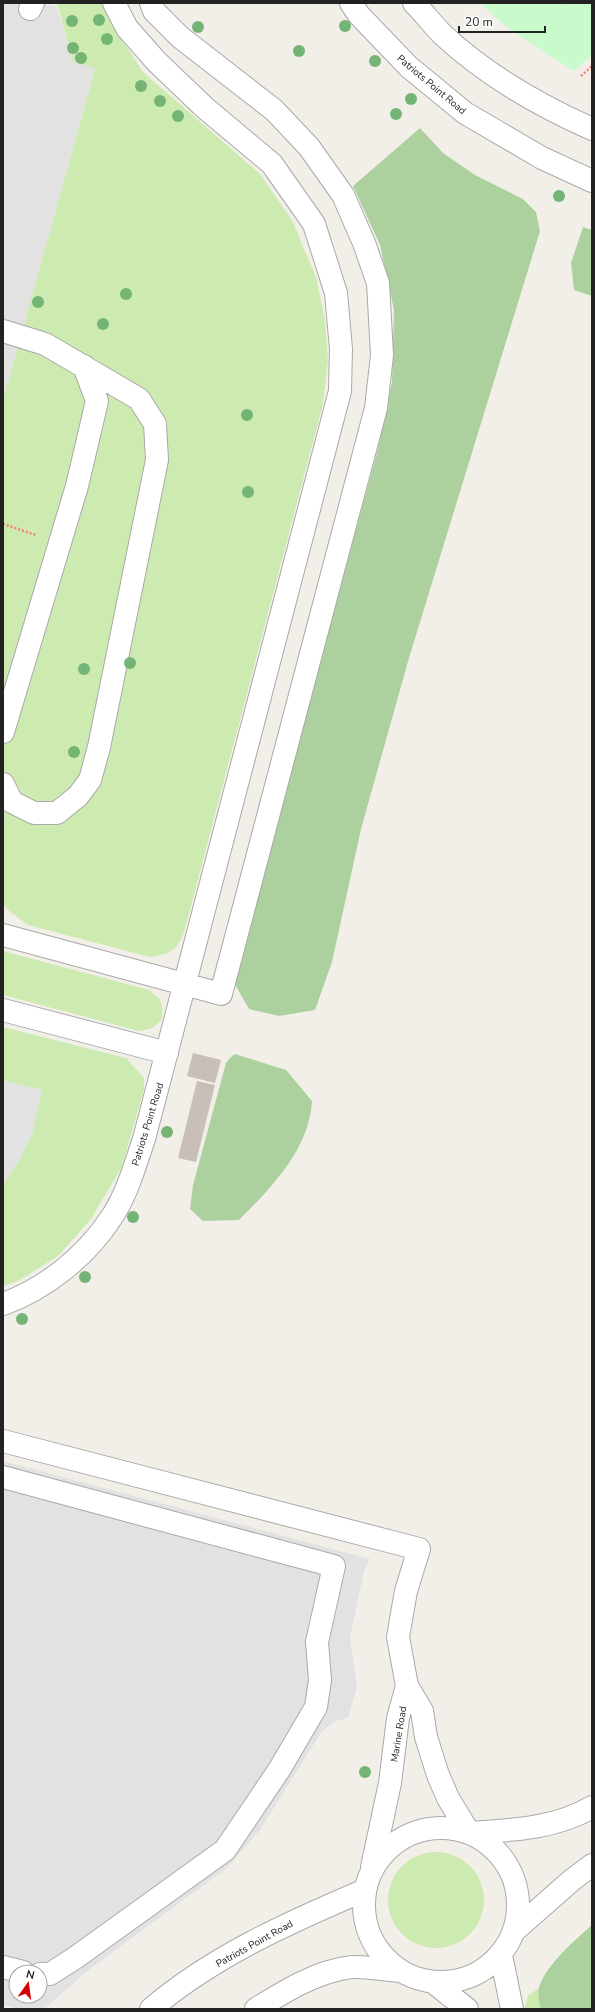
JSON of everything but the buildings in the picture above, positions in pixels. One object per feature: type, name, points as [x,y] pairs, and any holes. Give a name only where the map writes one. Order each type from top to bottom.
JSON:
[{"type":"street","name":"Patriots Point Road","points":[[3,1304],[37,1288],[64,1269],[91,1244],[112,1218],[124,1194],[144,1139],[340,391],[341,349],[336,293],[314,224],[272,164],[204,107],[156,61],[127,28],[114,3]]},
{"type":"street","points":[[3,920],[13,937],[221,994],[264,837],[376,408],[382,355],[378,284],[364,243],[343,195],[309,147],[274,110],[180,37],[154,11],[151,3]]},
{"type":"street","name":"Patriots Point Road","points":[[351,3],[359,15],[410,67],[465,113],[542,158],[592,181]]},
{"type":"street","points":[[414,3],[443,34],[496,78],[562,116],[592,130]]},
{"type":"street","points":[[3,331],[45,344],[139,399],[155,424],[157,460],[99,747],[90,780],[78,796],[57,813],[34,813],[12,802],[3,784]]},
{"type":"street","points":[[3,732],[77,486],[97,401],[84,366]]},
{"type":"street","points":[[3,1010],[167,1053]]},
{"type":"street","points":[[3,1441],[419,1549],[406,1591],[398,1637],[407,1686]]},
{"type":"street","points":[[3,1477],[334,1566],[317,1642],[320,1680],[316,1707],[279,1770],[225,1850],[75,1958],[48,1974]]},
{"type":"street","name":"Marine Road","points":[[407,1686],[422,1711],[426,1737],[438,1775],[448,1798],[469,1833]]},
{"type":"street","name":"Marine Road","points":[[372,1870],[390,1784],[398,1718],[407,1686]]},
{"type":"street","points":[[469,1833],[541,1827],[578,1815],[592,1807]]},
{"type":"street","points":[[439,1828],[447,1828],[469,1833],[490,1844],[506,1862],[516,1884],[519,1908],[514,1931],[501,1955],[482,1971],[458,1981],[433,1982],[416,1978],[401,1971],[383,1956],[370,1936],[364,1914],[365,1890],[372,1870],[385,1851],[403,1837],[424,1829],[439,1828]]},
{"type":"street","points":[[514,1931],[572,1880],[592,1865]]},
{"type":"street","name":"Patriots Point Road","points":[[151,2009],[167,1995],[224,1959],[292,1921],[365,1890]]},
{"type":"street","points":[[501,1955],[512,2009]]},
{"type":"street","points":[[256,2009],[278,1995],[319,1975],[352,1967],[401,1971]]},
{"type":"street","points":[[433,1982],[467,2009]]},
{"type":"path","points":[[581,76],[592,66]]},
{"type":"path","points":[[3,524],[60,542]]},
{"type":"green space","points":[[57,3],[105,3],[120,37],[143,72],[260,174],[292,220],[316,277],[325,320],[328,360],[323,404],[185,929],[179,942],[173,950],[164,954],[150,957],[28,925],[9,911],[3,904],[3,399],[95,69],[73,62]]},
{"type":"green space","points":[[480,3],[592,3],[592,55],[574,71],[509,29]]},
{"type":"green space","points":[[420,128],[443,153],[475,175],[523,199],[536,212],[540,231],[409,658],[361,829],[332,962],[315,1010],[279,1016],[249,1009],[233,981],[378,449],[392,382],[394,310],[380,245],[353,186]]},
{"type":"green space","points":[[583,227],[592,230],[592,296],[574,290],[571,263]]},
{"type":"green space","points":[[3,951],[149,990],[159,998],[163,1009],[161,1020],[153,1028],[139,1031],[3,995]]},
{"type":"green space","points":[[3,1027],[126,1058],[144,1078],[144,1089],[122,1167],[91,1219],[58,1256],[18,1281],[3,1286],[3,1185],[42,1090],[3,1081]]},
{"type":"green space","points":[[235,1054],[286,1070],[312,1101],[309,1119],[304,1136],[286,1167],[263,1195],[239,1220],[203,1221],[190,1209],[193,1185],[226,1063]]},
{"type":"green space","points":[[436,1852],[454,1856],[463,1860],[470,1866],[476,1873],[480,1882],[484,1900],[480,1918],[476,1927],[470,1934],[463,1940],[454,1944],[436,1948],[418,1944],[409,1940],[402,1934],[396,1927],[392,1918],[388,1900],[392,1882],[396,1873],[402,1866],[409,1860],[418,1856]]},
{"type":"green space","points":[[592,1925],[592,2009],[540,2009],[538,1989],[543,1978],[562,1953]]},
{"type":"green space","points":[[539,1988],[540,2009],[524,2009],[528,1996]]},
{"type":"shaded area","points":[[3,3],[40,3],[57,7],[73,62],[95,68],[3,399]]},
{"type":"shaded area","points":[[3,1081],[42,1090],[32,1135],[21,1157],[3,1185]]},
{"type":"shaded area","points":[[3,1461],[370,1559],[364,1571],[350,1638],[357,1687],[348,1718],[336,1721],[322,1731],[260,1830],[227,1868],[91,1968],[44,2009],[19,2009],[3,2005]]}]
